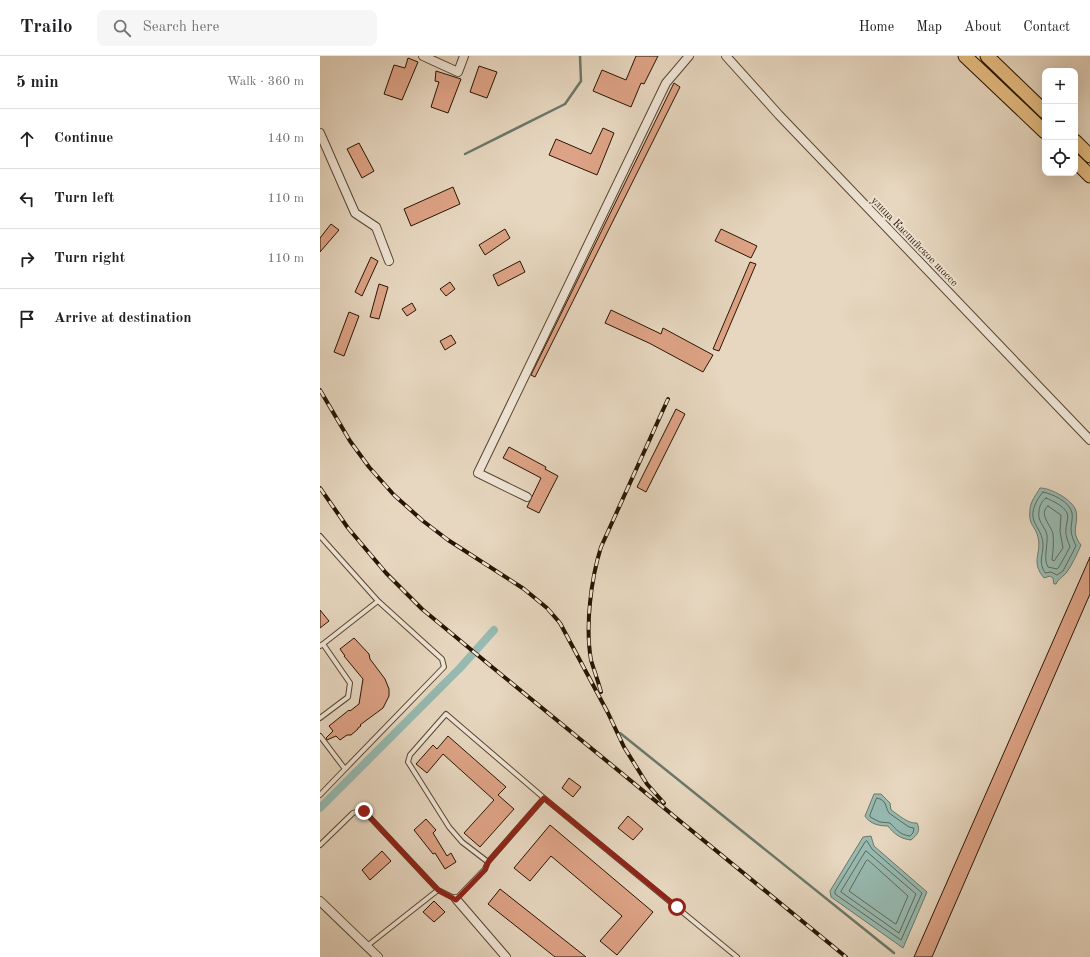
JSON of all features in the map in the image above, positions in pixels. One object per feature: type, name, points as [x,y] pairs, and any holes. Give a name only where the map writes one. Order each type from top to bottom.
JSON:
[{"type":"main road","points":[[965,56],[1042,129]]},
{"type":"main road","points":[[987,56],[1042,109]]},
{"type":"main road","points":[[1078,144],[1090,156]]},
{"type":"main road","points":[[1078,164],[1090,176]]},
{"type":"street","points":[[423,56],[458,72],[464,56]]},
{"type":"street","points":[[527,497],[478,473],[666,83],[689,56]]},
{"type":"street","name":"улица Каспийское шоссе","points":[[726,56],[785,121],[1090,440]]},
{"type":"street","points":[[320,133],[355,213],[376,227],[389,261]]},
{"type":"street","points":[[456,900],[506,957]]},
{"type":"street","points":[[320,901],[378,957]]},
{"type":"lane","points":[[320,536],[378,601],[442,659],[444,667],[320,795]]},
{"type":"lane","points":[[320,718],[348,697],[350,683],[321,645],[378,601]]},
{"type":"lane","points":[[488,862],[462,842],[449,826],[408,762],[410,755],[446,714],[544,798],[737,957]]},
{"type":"lane","points":[[320,736],[345,769]]},
{"type":"lane","points":[[320,845],[353,813],[364,811],[438,890],[456,900],[485,870],[488,862],[544,798]]},
{"type":"lane","points":[[366,946],[438,890]]},
{"type":"water","points":[[1040,488],[1050,490],[1061,495],[1071,503],[1077,516],[1075,532],[1081,545],[1067,572],[1058,580],[1056,584],[1054,584],[1053,578],[1050,576],[1044,578],[1040,572],[1037,562],[1039,543],[1030,519],[1030,507]]},
{"type":"water","points":[[874,794],[881,794],[890,803],[891,810],[900,817],[907,821],[917,823],[919,828],[918,833],[911,840],[898,836],[888,826],[875,824],[867,819],[865,816]]},
{"type":"water","points":[[871,836],[874,846],[927,892],[903,948],[831,897],[830,891],[863,837]]},
{"type":"building","points":[[636,56],[658,56],[644,84],[641,83],[631,107],[593,91],[602,70],[626,80]]},
{"type":"building","points":[[408,58],[418,62],[402,100],[384,94],[394,65],[405,68]]},
{"type":"building","points":[[479,66],[497,72],[487,98],[470,92]]},
{"type":"building","points":[[436,71],[461,79],[448,113],[431,107],[439,82],[435,81]]},
{"type":"building","points":[[674,83],[680,87],[535,377],[531,375]]},
{"type":"building","points":[[603,128],[614,133],[597,175],[549,155],[556,139],[591,154]]},
{"type":"building","points":[[359,143],[374,171],[362,178],[347,149]]},
{"type":"building","points":[[453,187],[460,204],[411,226],[404,209]]},
{"type":"building","points":[[331,224],[339,230],[320,252],[320,238]]},
{"type":"building","points":[[505,229],[510,238],[485,255],[479,245]]},
{"type":"building","points":[[721,229],[757,246],[751,258],[715,241]]},
{"type":"building","points":[[371,257],[378,261],[362,296],[355,292]]},
{"type":"building","points":[[520,261],[525,272],[498,286],[493,275]]},
{"type":"building","points":[[750,262],[756,264],[719,351],[713,349]]},
{"type":"building","points":[[450,282],[455,289],[446,296],[440,289]]},
{"type":"building","points":[[379,284],[388,287],[379,319],[370,317]]},
{"type":"building","points":[[412,303],[416,310],[407,316],[402,309]]},
{"type":"building","points":[[611,310],[661,334],[663,328],[713,355],[703,372],[649,343],[605,323]]},
{"type":"building","points":[[349,312],[359,316],[344,356],[334,352]]},
{"type":"building","points":[[451,335],[456,343],[445,350],[440,341]]},
{"type":"building","points":[[676,409],[685,414],[646,492],[637,487]]},
{"type":"building","points":[[509,447],[546,467],[545,469],[558,476],[539,513],[527,507],[541,478],[503,458]]},
{"type":"building","points":[[1090,557],[1090,594],[932,957],[914,957]]},
{"type":"building","points":[[320,610],[329,621],[320,628]]},
{"type":"building","points":[[354,638],[369,654],[370,659],[385,679],[389,689],[389,696],[383,708],[360,725],[361,726],[351,735],[347,735],[340,740],[336,736],[327,740],[326,738],[333,731],[329,726],[359,704],[363,679],[340,649]]},
{"type":"building","points":[[448,736],[506,787],[498,795],[514,809],[480,847],[464,833],[494,800],[443,754],[427,773],[416,764],[433,745],[437,749]]},
{"type":"building","points":[[569,778],[581,787],[573,797],[562,788]]},
{"type":"building","points":[[628,816],[643,829],[633,840],[618,828]]},
{"type":"building","points":[[426,819],[436,830],[433,833],[447,856],[451,853],[456,862],[445,869],[435,853],[433,854],[414,830]]},
{"type":"building","points":[[550,825],[653,912],[617,955],[600,941],[622,916],[551,856],[530,881],[514,868]]},
{"type":"building","points":[[382,851],[391,861],[370,880],[362,870]]},
{"type":"building","points":[[500,889],[586,957],[555,957],[488,904]]},
{"type":"building","points":[[434,901],[445,912],[434,922],[423,912]]},
{"type":"waterway","points":[[465,154],[565,104],[581,81],[580,56]]},
{"type":"waterway","points":[[320,808],[460,668],[494,630]]},
{"type":"waterway","points":[[620,733],[894,953]]},
{"type":"railway","points":[[320,390],[350,441],[369,467],[394,495],[423,521],[448,540],[524,589],[547,608],[560,623],[608,713],[624,747],[647,784],[664,803]]},
{"type":"railway","points":[[601,692],[591,660],[589,647],[590,603],[594,573],[601,547],[668,399]]},
{"type":"railway","points":[[320,488],[348,528],[386,573],[422,609],[846,957]]},
{"type":"route","points":[[364,811],[438,890],[456,900],[485,870],[488,862],[544,798],[677,907]]}]
